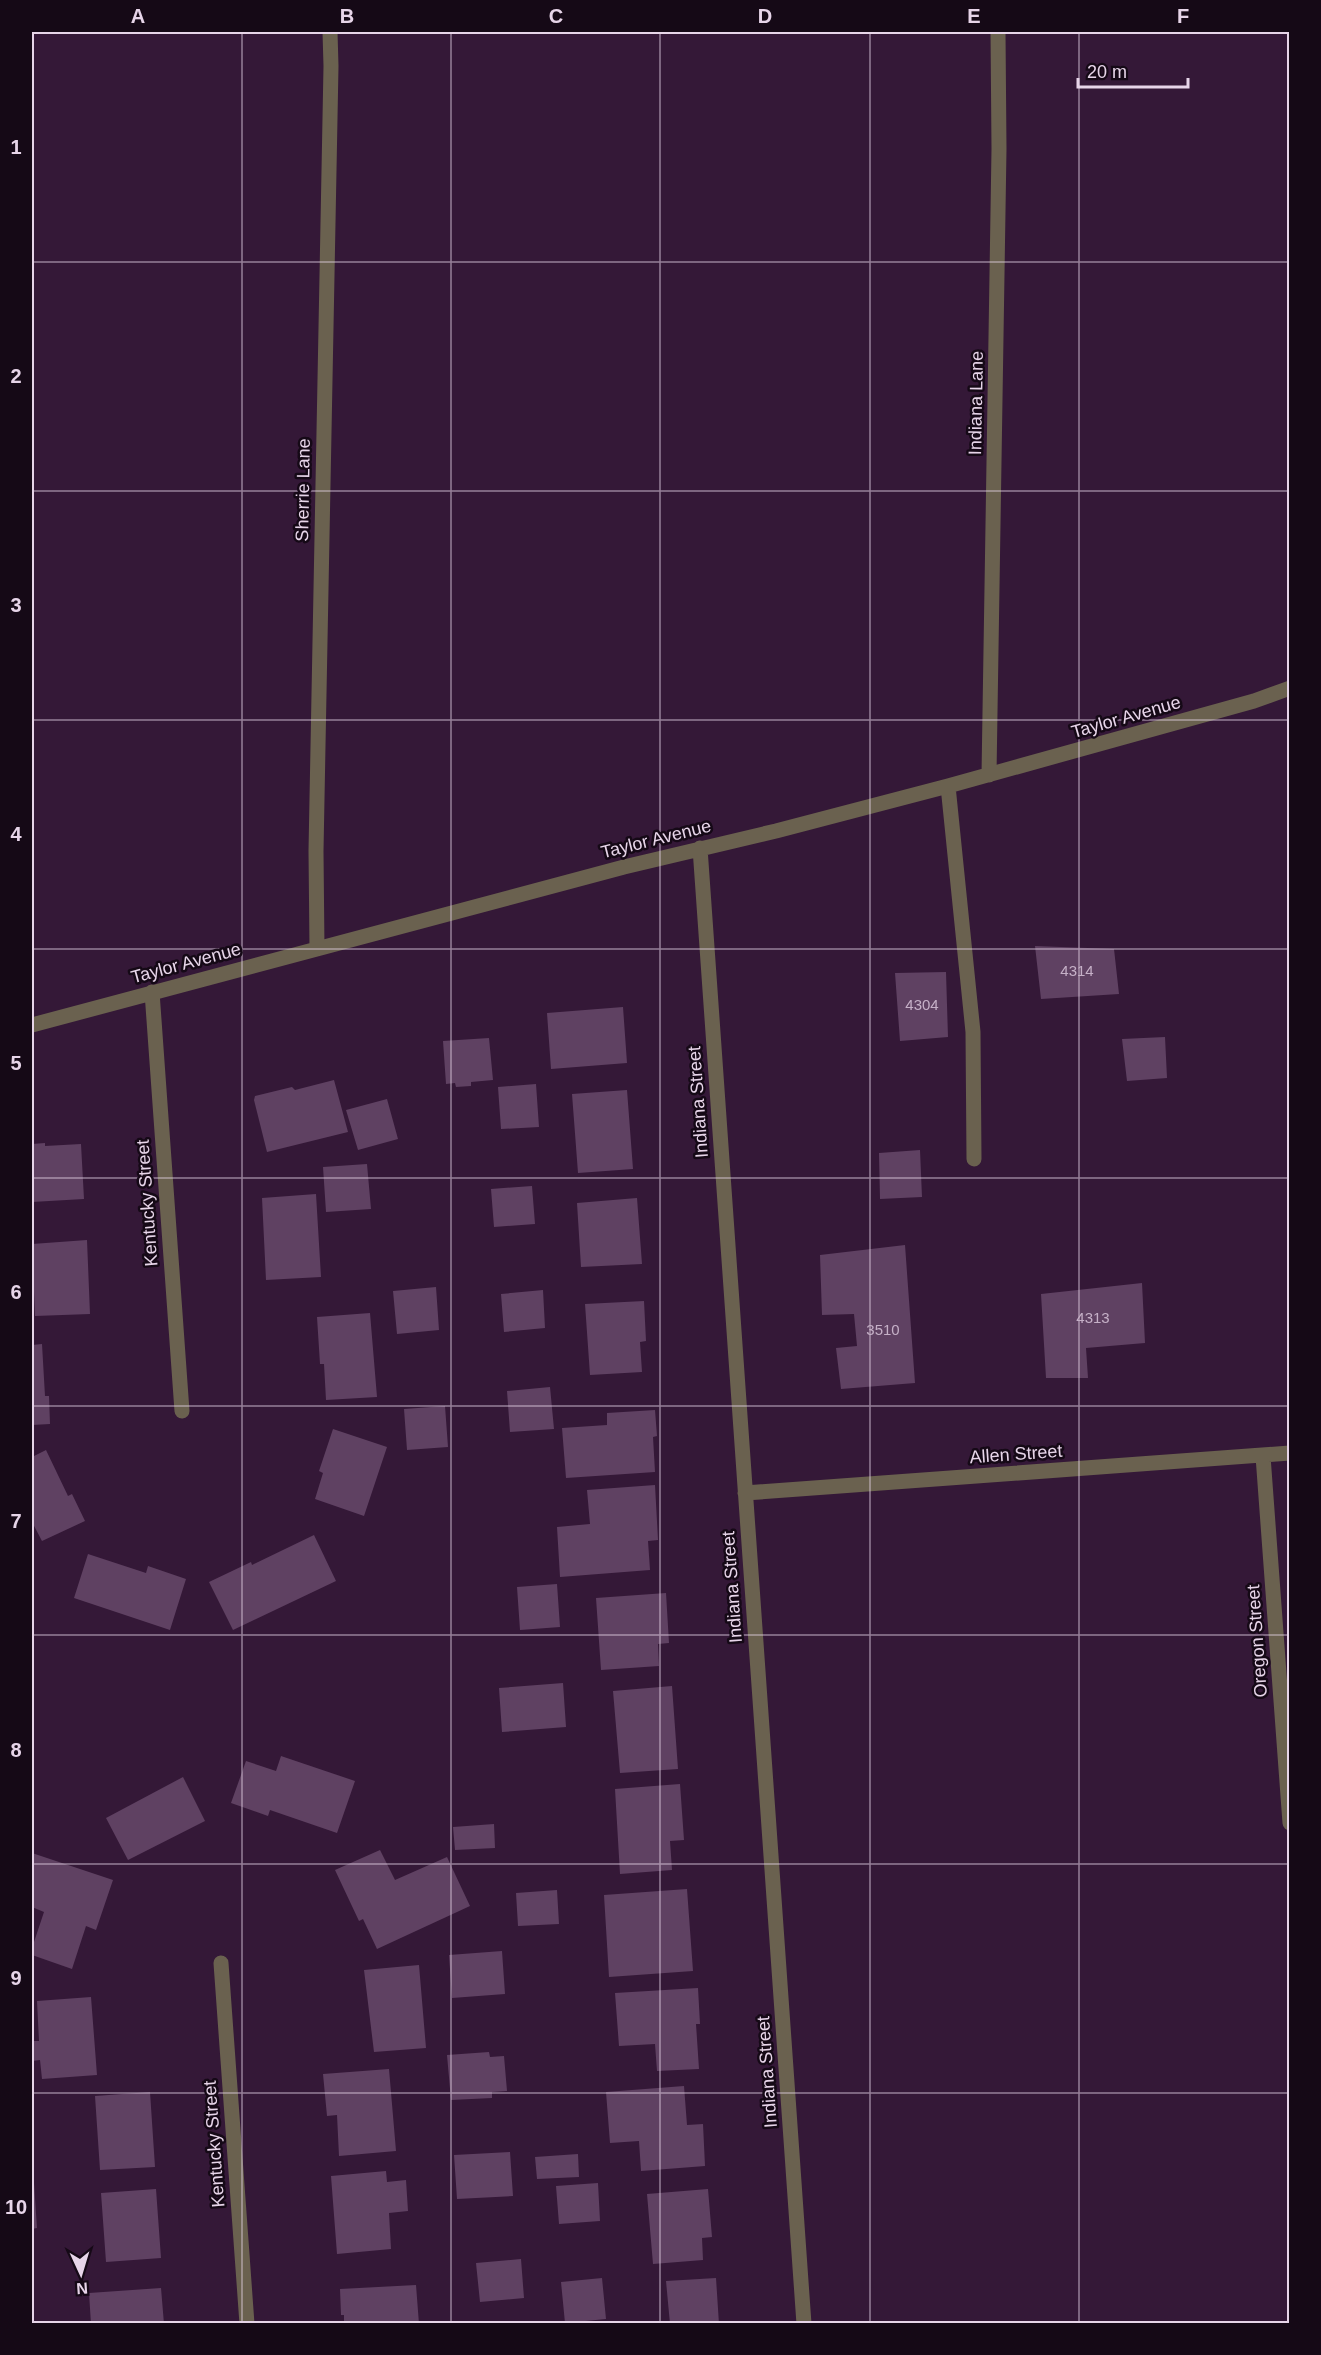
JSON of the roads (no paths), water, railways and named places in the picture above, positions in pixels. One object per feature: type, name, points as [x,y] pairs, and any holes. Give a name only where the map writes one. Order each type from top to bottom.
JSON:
[{"type":"street","name":"Sherrie Lane","points":[[318,949],[316,851],[330,32]]},
{"type":"street","name":"Indiana Lane","points":[[989,775],[999,149],[998,32]]},
{"type":"street","name":"Taylor Avenue","points":[[32,1025],[700,848],[776,831],[948,786],[1254,701],[1290,688]]},
{"type":"street","points":[[948,786],[972,1032],[974,1159]]},
{"type":"street","name":"Indiana Street","points":[[700,848],[804,2324]]},
{"type":"street","name":"Kentucky Street","points":[[152,992],[182,1411]]},
{"type":"street","name":"Allen Street","points":[[745,1493],[1290,1453]]},
{"type":"street","name":"Oregon Street","points":[[1263,1456],[1290,1823]]},
{"type":"street","name":"Kentucky Street","points":[[221,1963],[247,2324]]}]
